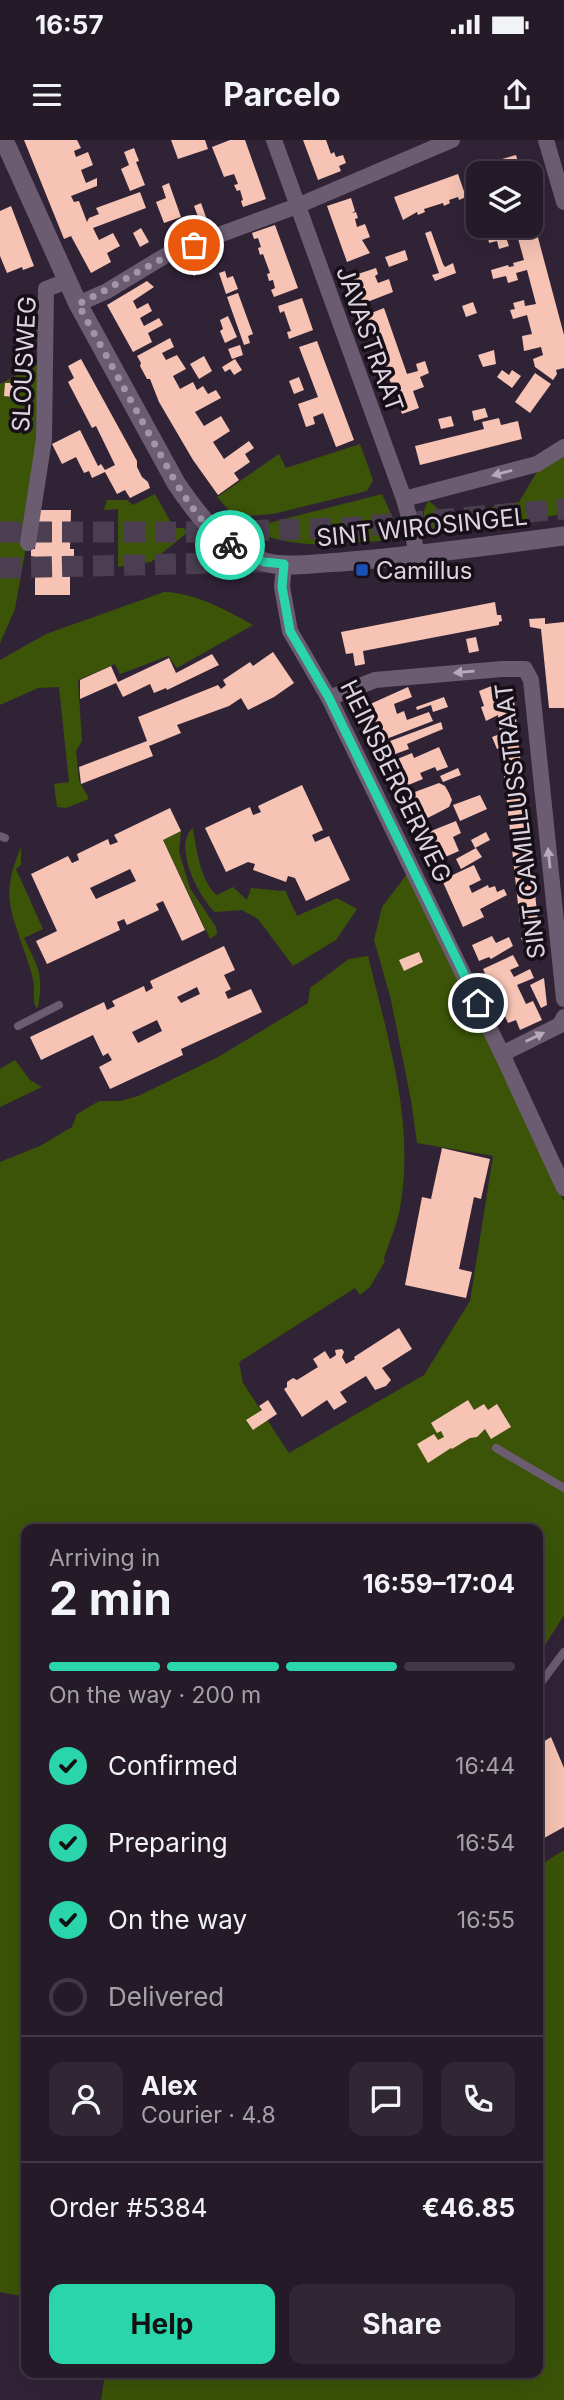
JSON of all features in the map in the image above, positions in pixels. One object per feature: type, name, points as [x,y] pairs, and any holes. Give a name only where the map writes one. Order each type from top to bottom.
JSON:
[{"type":"street","points":[[4,140],[78,304],[176,483],[213,532],[242,553],[264,562],[284,564]]},
{"type":"street","name":"JAVASTRAAT","points":[[274,140],[404,499],[417,556]]},
{"type":"street","points":[[78,304],[107,291],[169,254],[297,206],[452,140]]},
{"type":"street","points":[[546,140],[564,202]]},
{"type":"street","name":"SLOUSWEG","points":[[28,543],[44,439],[46,289],[67,281]]},
{"type":"street","name":"SINT WIROSINGEL","points":[[404,499],[537,464],[564,447]]},
{"type":"street","name":"SINT WIROSINGEL","points":[[284,564],[417,556],[564,536]]},
{"type":"street","name":"HEINSBERGERWEG","points":[[284,564],[282,587],[290,631],[329,698],[564,1188]]},
{"type":"street","name":"SINT CAMILLUSSTRAAT","points":[[329,698],[374,680],[525,669],[531,680],[564,999]]},
{"type":"street","points":[[502,1054],[560,1026],[564,1017]]},
{"type":"lane","points":[[18,1026],[59,1005]]},
{"type":"lane","points":[[496,1448],[564,1488]]},
{"type":"lane","points":[[543,1680],[564,1652]]},
{"type":"green space","points":[[38,364],[35,496],[15,609],[0,643],[0,384]]},
{"type":"green space","points":[[360,444],[373,480],[367,491],[273,514],[235,517],[217,497],[279,454],[286,468]]},
{"type":"green space","points":[[564,453],[564,514],[428,534],[424,530],[424,511],[429,501],[445,515],[519,502],[539,468]]},
{"type":"green space","points":[[155,494],[174,528],[184,528],[188,532],[151,562],[118,567],[118,509],[104,510],[107,500],[127,500],[133,505]]},
{"type":"green space","points":[[382,494],[397,527],[396,539],[340,544],[301,543],[282,541],[249,528]]},
{"type":"green space","points":[[164,592],[199,599],[253,625],[177,668],[168,656],[120,674],[115,664],[78,680],[82,741],[76,751],[79,781],[89,799],[66,808],[57,807],[54,784],[69,782],[59,687],[38,688],[0,705],[0,660],[46,634]]},
{"type":"green space","points":[[193,828],[203,874],[211,890],[217,895],[233,887],[247,900],[251,888],[285,890],[297,916],[337,898],[357,909],[336,940],[293,966],[258,919],[242,910],[215,912],[209,905],[195,884],[187,858],[187,836]]},
{"type":"green space","points":[[181,831],[179,852],[190,888],[216,927],[217,934],[210,939],[163,840]]},
{"type":"green space","points":[[21,847],[21,865],[16,869],[43,929],[24,938],[40,978],[40,996],[36,1008],[32,976],[10,903],[11,879]]},
{"type":"green space","points":[[407,874],[509,1078],[564,1202],[564,1615],[543,1648],[543,1524],[21,1524],[21,2296],[0,2292],[0,1162],[40,1146],[72,1127],[77,1114],[99,1101],[120,1101],[138,1096],[218,1057],[308,1003],[310,988],[349,959],[368,956],[390,1047],[404,1139],[400,1209],[385,1261],[370,1287],[360,1295],[355,1288],[239,1362],[243,1383],[289,1453],[424,1375],[470,1301],[493,1156],[417,1143],[391,1000],[374,940],[382,907]]},
{"type":"green space","points":[[15,1060],[30,1080],[42,1087],[0,1107],[0,1069]]},
{"type":"green space","points":[[564,1850],[564,2400],[101,2400],[104,2378],[543,2378],[543,1863]]},
{"type":"building","points":[[24,140],[77,140],[81,148],[74,151],[76,157],[88,152],[93,165],[81,170],[86,183],[97,178],[97,186],[71,196],[74,202],[79,201],[87,222],[89,218],[99,214],[96,208],[140,192],[146,208],[93,228],[99,240],[113,233],[120,246],[107,253],[111,262],[91,273],[71,236],[64,239]]},
{"type":"building","points":[[171,140],[205,140],[208,149],[178,159]]},
{"type":"building","points":[[230,140],[245,140],[266,199],[243,207],[240,190],[237,191],[234,185],[238,184],[234,174],[224,177],[212,147]]},
{"type":"building","points":[[303,140],[326,140],[331,154],[334,152],[336,157],[343,155],[346,163],[339,166],[341,171],[318,180]]},
{"type":"building","points":[[134,148],[145,185],[130,191],[121,169],[129,165],[124,152]]},
{"type":"building","points":[[516,155],[518,161],[503,161]]},
{"type":"building","points":[[458,174],[466,197],[449,200],[450,203],[444,206],[443,203],[424,209],[425,212],[418,215],[417,212],[403,220],[394,197]]},
{"type":"building","points":[[169,183],[181,217],[164,223],[156,202],[166,198],[162,186]]},
{"type":"building","points":[[351,198],[355,211],[352,213],[356,212],[358,218],[355,219],[357,227],[365,224],[370,237],[362,240],[370,253],[347,262],[327,206]]},
{"type":"building","points":[[201,203],[207,220],[200,222],[194,206]]},
{"type":"building","points":[[11,206],[34,266],[7,273],[0,256],[0,211]]},
{"type":"building","points":[[275,225],[298,288],[274,297],[271,290],[275,288],[273,280],[269,281],[267,274],[270,273],[263,254],[260,255],[258,238],[254,239],[252,233]]},
{"type":"building","points":[[141,228],[149,242],[140,247],[133,233]]},
{"type":"building","points":[[431,231],[443,264],[445,267],[453,263],[456,273],[435,281],[432,275],[439,273],[425,233]]},
{"type":"building","points":[[488,238],[506,238],[509,246],[499,249],[497,241],[489,243]]},
{"type":"building","points":[[518,238],[538,238],[564,335],[564,368],[556,370],[557,374],[553,380],[535,367],[533,359],[543,355],[541,347],[524,351],[522,336],[532,334],[527,315],[513,319],[510,310],[515,309],[513,303],[524,300],[525,306],[536,304],[527,270],[516,273],[518,280],[508,283],[506,276],[493,279],[491,270],[514,266],[513,263],[524,260]]},
{"type":"building","points":[[405,250],[408,260],[389,267],[385,257]]},
{"type":"building","points":[[199,261],[204,270],[194,276],[189,267]]},
{"type":"building","points":[[376,268],[378,283],[389,279],[393,292],[362,304],[352,276]]},
{"type":"building","points":[[225,271],[227,278],[233,276],[238,289],[226,294],[219,273]]},
{"type":"building","points":[[147,281],[154,287],[133,301],[137,309],[148,303],[152,311],[140,318],[144,326],[159,318],[163,325],[148,333],[152,342],[133,352],[107,305]]},
{"type":"building","points":[[238,293],[253,334],[248,336],[250,343],[244,345],[227,297]]},
{"type":"building","points":[[302,298],[313,330],[289,339],[287,332],[291,331],[284,311],[280,313],[278,306]]},
{"type":"building","points":[[473,302],[477,313],[466,317],[462,306]]},
{"type":"building","points":[[384,308],[407,374],[418,371],[416,364],[425,361],[429,373],[420,377],[424,387],[413,391],[419,408],[402,414],[366,315]]},
{"type":"building","points":[[228,316],[237,337],[225,343],[220,331],[223,329],[220,320]]},
{"type":"building","points":[[170,338],[174,347],[162,353],[166,360],[177,355],[186,369],[173,376],[180,389],[193,382],[197,390],[203,386],[208,394],[216,390],[221,398],[195,412],[204,426],[221,416],[230,431],[213,442],[224,459],[249,441],[254,448],[245,454],[250,462],[234,473],[239,480],[218,495],[193,460],[159,402],[150,379],[147,379],[140,366],[137,356]]},
{"type":"building","points":[[317,341],[354,440],[336,447],[323,413],[313,417],[315,424],[306,427],[298,404],[318,397],[299,347]]},
{"type":"building","points":[[240,345],[243,355],[232,359],[228,349]]},
{"type":"building","points":[[494,350],[496,364],[483,367],[478,355]]},
{"type":"building","points":[[204,356],[212,371],[199,379],[190,364]]},
{"type":"building","points":[[81,359],[137,461],[142,477],[148,482],[150,488],[130,498],[125,490],[117,494],[105,472],[92,478],[89,471],[84,473],[76,457],[62,464],[52,444],[80,430],[98,466],[101,464],[105,470],[115,465],[96,426],[92,428],[68,382],[74,378],[68,366]]},
{"type":"building","points":[[235,359],[242,370],[234,375],[230,369],[225,372],[222,367]]},
{"type":"building","points":[[502,370],[509,375],[512,370],[521,376],[512,388],[497,377]]},
{"type":"building","points":[[535,373],[551,384],[530,413],[515,402]]},
{"type":"building","points":[[299,377],[304,390],[294,394],[289,381]]},
{"type":"building","points":[[5,383],[15,383],[15,397],[4,396]]},
{"type":"building","points":[[485,408],[488,417],[474,421],[472,411]]},
{"type":"building","points":[[451,416],[454,426],[441,429],[438,419]]},
{"type":"building","points":[[499,418],[501,425],[518,421],[522,439],[420,465],[415,446],[484,429],[482,422]]},
{"type":"building","points":[[36,510],[71,510],[70,549],[74,549],[74,557],[70,557],[70,595],[35,595],[35,557],[31,556],[31,549],[35,549]]},
{"type":"building","points":[[495,602],[497,615],[501,615],[502,621],[499,625],[363,651],[365,664],[355,666],[353,653],[346,654],[341,632]]},
{"type":"building","points":[[545,618],[545,624],[564,622],[564,708],[549,708],[541,629],[530,627],[529,619]]},
{"type":"building","points":[[476,637],[479,651],[469,653],[466,639]]},
{"type":"building","points":[[273,652],[294,683],[274,697],[248,710],[241,698],[229,706],[177,725],[181,733],[149,746],[153,756],[81,784],[79,767],[147,741],[138,717],[218,685],[221,689],[226,685],[223,680],[250,662],[253,666]]},
{"type":"building","points":[[212,654],[219,665],[167,690],[166,688],[154,693],[150,684],[123,697],[116,683],[80,699],[80,680],[111,666],[118,682],[169,658],[176,673]]},
{"type":"building","points":[[494,685],[496,701],[514,700],[538,921],[520,923],[501,747],[497,749],[492,737],[500,734],[498,715],[486,721],[479,691]]},
{"type":"building","points":[[408,687],[412,697],[394,704],[397,714],[404,711],[407,720],[429,712],[433,721],[381,741],[374,721],[369,716],[368,705]]},
{"type":"building","points":[[444,697],[448,707],[433,712],[431,705],[417,710],[416,707]]},
{"type":"building","points":[[441,722],[443,729],[407,744],[409,749],[387,757],[382,744]]},
{"type":"building","points":[[439,747],[448,767],[437,771],[435,767],[420,773],[423,779],[401,788],[390,762],[412,753],[414,758]]},
{"type":"building","points":[[458,768],[461,775],[443,782],[440,776]]},
{"type":"building","points":[[439,783],[445,786],[452,800],[449,807],[416,824],[404,796]]},
{"type":"building","points":[[302,785],[323,830],[312,835],[315,842],[329,836],[350,880],[306,901],[295,878],[288,876],[286,882],[253,870],[255,864],[248,862],[226,872],[205,828],[250,807],[253,815],[261,812],[258,806]]},
{"type":"building","points":[[480,795],[487,809],[460,821],[453,805]]},
{"type":"building","points":[[170,808],[181,831],[163,840],[205,930],[182,941],[163,901],[156,904],[159,910],[127,925],[124,919],[117,922],[120,930],[47,964],[36,941],[57,931],[31,874],[68,856],[72,863],[79,860],[77,854],[108,839],[110,845],[118,842],[114,835]],"holes":[[[130,869],[136,881],[96,899],[90,888]]]},
{"type":"building","points":[[456,821],[461,833],[453,837],[459,851],[434,862],[421,835]]},
{"type":"building","points":[[486,832],[490,840],[475,848],[471,840]]},
{"type":"building","points":[[476,848],[482,857],[461,869],[456,859]]},
{"type":"building","points":[[474,865],[481,880],[469,886],[472,893],[488,885],[489,888],[495,886],[497,892],[504,889],[507,895],[480,909],[484,917],[463,927],[442,880]]},
{"type":"building","points":[[535,931],[541,943],[526,950],[521,938]]},
{"type":"building","points":[[492,936],[496,943],[509,937],[513,946],[491,959],[489,957],[479,961],[472,945]]},
{"type":"building","points":[[224,946],[235,970],[224,975],[231,989],[225,992],[228,999],[251,989],[262,1012],[181,1049],[183,1055],[110,1089],[99,1067],[112,1060],[108,1053],[103,1056],[93,1035],[41,1060],[30,1037],[104,1002],[107,1010],[115,1006],[112,1001],[144,986],[146,992],[153,988],[150,981]],"holes":[[[197,987],[200,994],[181,1003],[177,997]],[[157,1020],[162,1031],[138,1043],[132,1032]]]},
{"type":"building","points":[[419,952],[423,962],[404,971],[399,960]]},
{"type":"building","points":[[513,955],[519,966],[510,970],[514,977],[530,969],[534,978],[517,985],[526,1004],[533,1001],[542,1020],[520,1030],[516,1020],[508,1023],[483,969]]},
{"type":"building","points":[[544,978],[547,1005],[541,1008],[530,985]]},
{"type":"building","points":[[442,1148],[490,1159],[481,1199],[474,1197],[459,1269],[472,1272],[466,1298],[405,1285],[422,1197],[431,1199]]},
{"type":"building","points":[[399,1328],[412,1349],[382,1368],[391,1380],[386,1386],[375,1390],[366,1376],[340,1392],[347,1402],[334,1410],[327,1400],[302,1417],[284,1389],[287,1382],[293,1378],[297,1380],[318,1367],[313,1359],[325,1351],[330,1359],[336,1355],[335,1350],[342,1349],[346,1364]]},
{"type":"building","points":[[268,1400],[277,1414],[253,1430],[246,1420],[262,1410],[259,1406]]},
{"type":"building","points":[[468,1400],[474,1410],[484,1404],[488,1410],[497,1404],[511,1427],[491,1439],[485,1429],[477,1437],[451,1448],[428,1463],[417,1444],[434,1434],[438,1440],[444,1437],[441,1431],[437,1433],[431,1423]]},
{"type":"building","points":[[551,1737],[564,1768],[564,1827],[543,1839],[543,1742]]},
{"type":"tunnel","points":[[0,532],[197,532],[343,528],[564,509]]},
{"type":"tunnel","points":[[0,568],[267,562]]},
{"type":"way so far","points":[[194,245],[169,254],[107,291],[78,304],[176,483],[213,532],[230,545]]},
{"type":"place","name":"Camillus","points":[[362,570]]},
{"type":"route","points":[[230,545],[264,562],[284,564],[282,587],[290,631],[329,698],[478,1003]]}]
